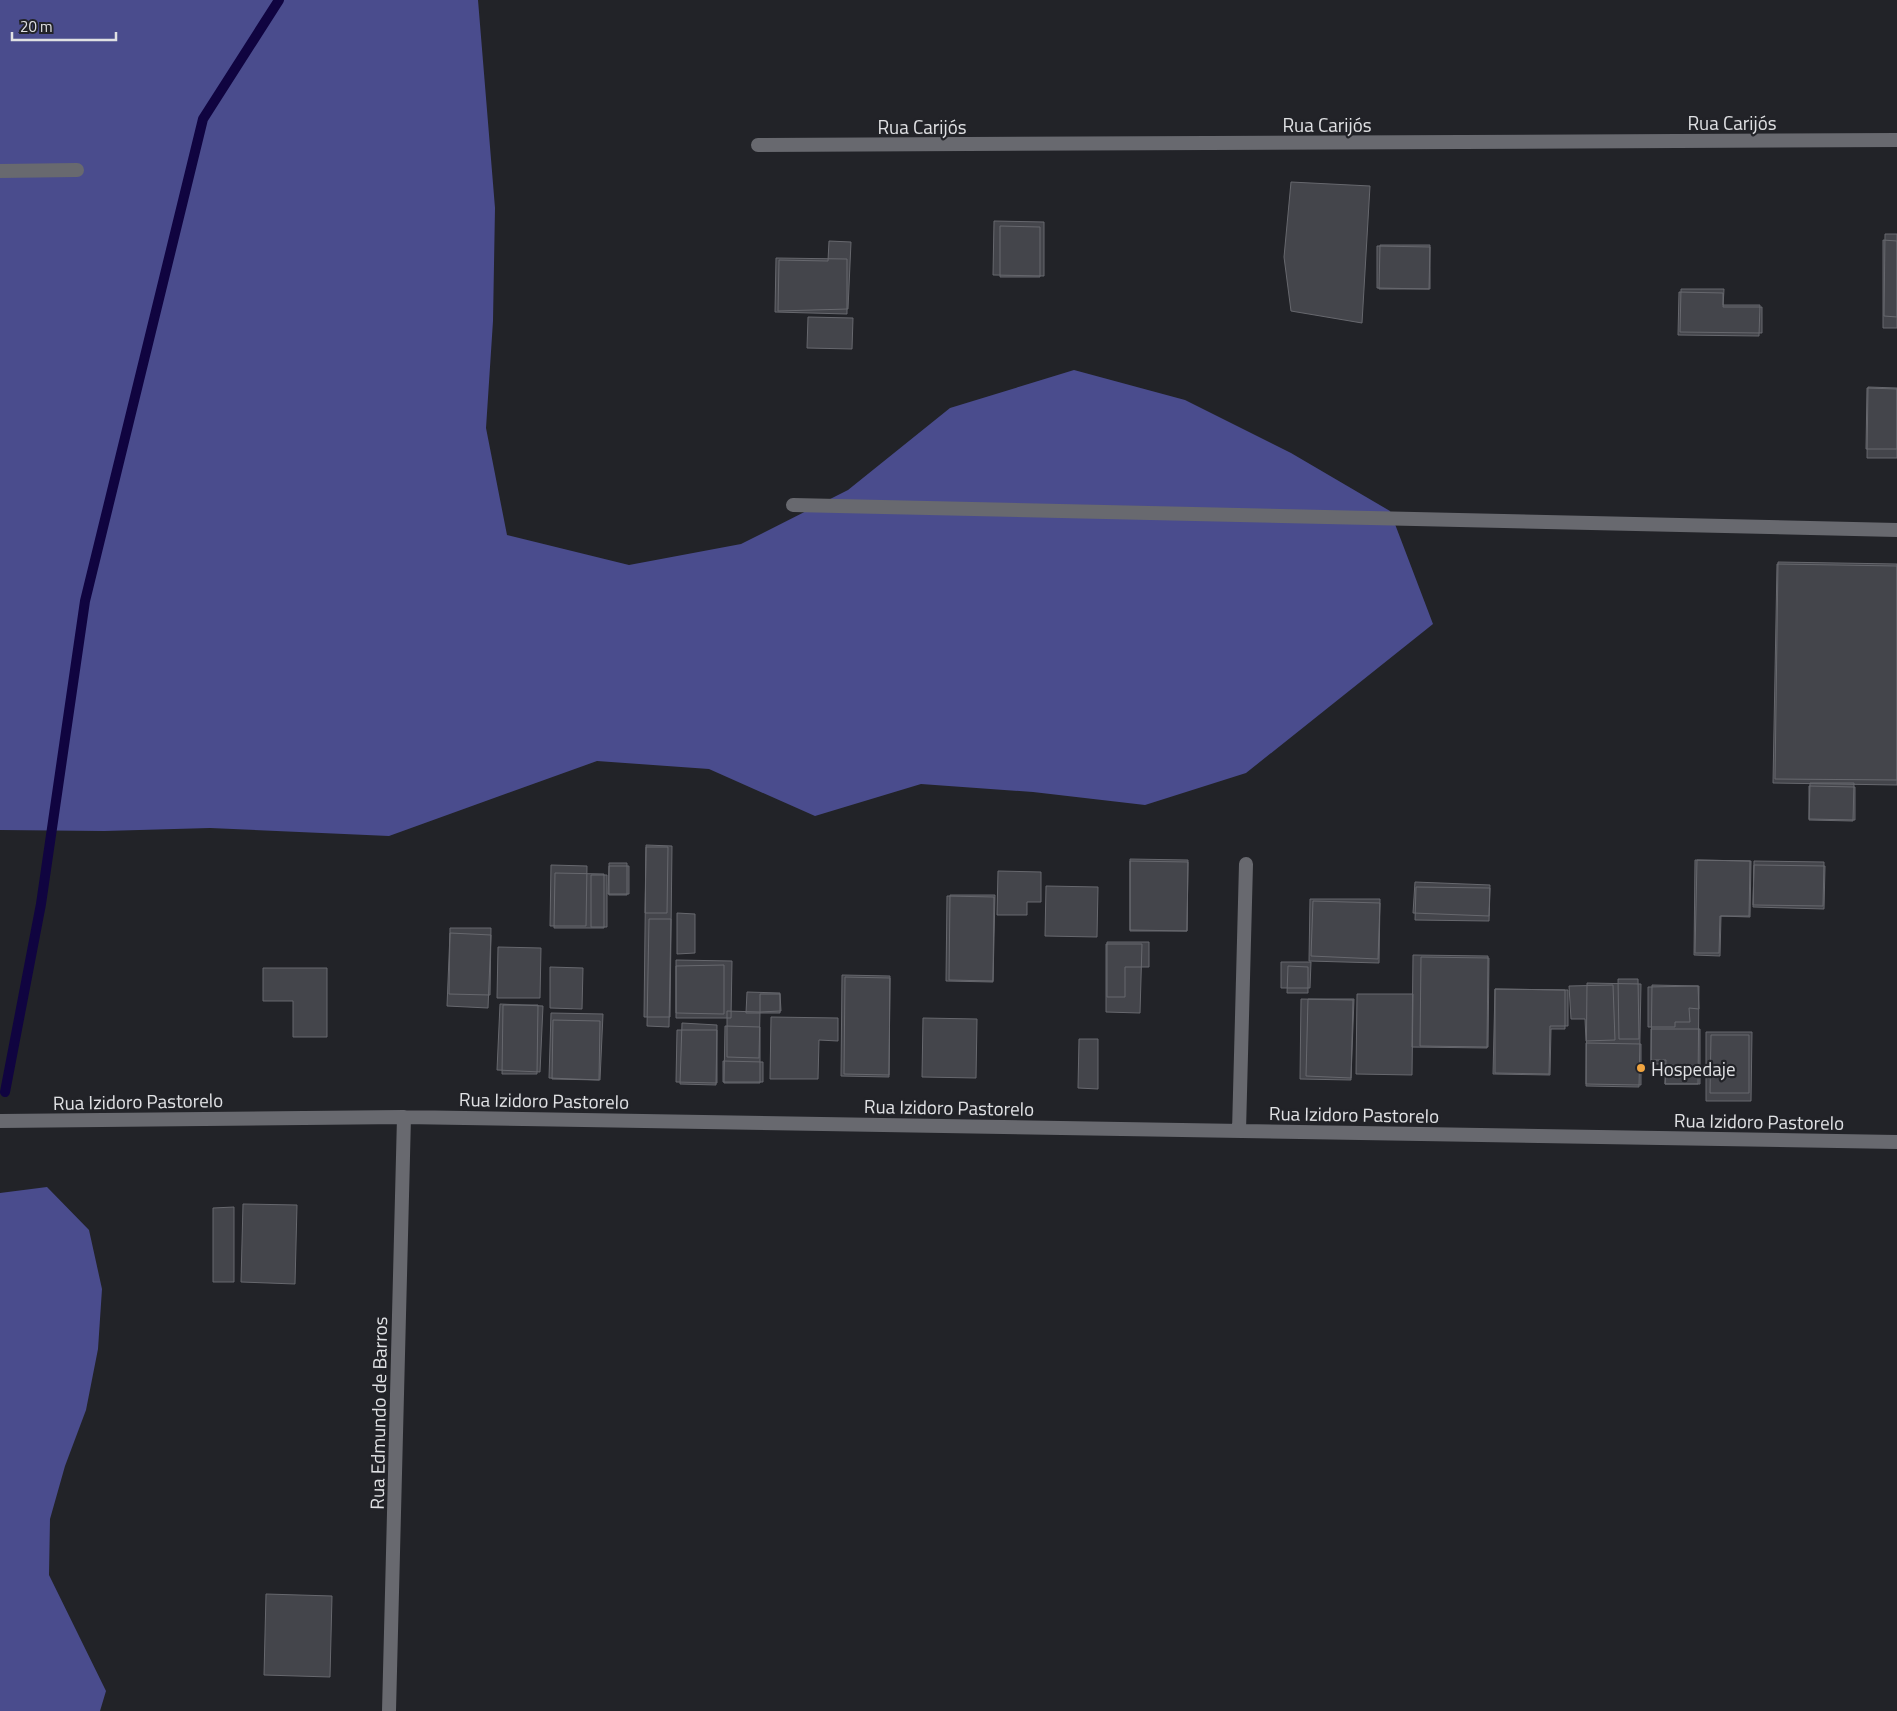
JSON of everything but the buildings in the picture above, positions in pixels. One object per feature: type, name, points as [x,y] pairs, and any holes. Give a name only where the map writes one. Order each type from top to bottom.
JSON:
[{"type":"street","name":"Rua Carijós","points":[[758,145],[1897,140]]},
{"type":"street","points":[[0,171],[77,170]]},
{"type":"street","points":[[793,506],[1897,530]]},
{"type":"street","points":[[1239,1131],[1246,864]]},
{"type":"street","name":"Rua Izidoro Pastorelo","points":[[0,1121],[404,1116],[1897,1142]]},
{"type":"street","name":"Rua Edmundo de Barros","points":[[389,1711],[404,1116]]},
{"type":"shaded area","points":[[0,0],[478,0],[495,208],[493,321],[486,428],[507,535],[629,565],[741,544],[848,490],[950,408],[1074,370],[1185,400],[1291,453],[1390,511],[1433,624],[1246,773],[1145,805],[1033,792],[921,784],[815,816],[709,769],[597,761],[389,836],[210,828],[104,831],[0,830]]},
{"type":"shaded area","points":[[47,1187],[89,1230],[102,1289],[98,1349],[86,1410],[65,1466],[50,1519],[49,1575],[106,1691],[100,1711],[0,1711],[0,1193]]},
{"type":"waterway","points":[[5,1092],[41,904],[85,601],[203,119],[279,0]]},
{"type":"place","name":"Hospedaje","points":[[1641,1068]]}]
